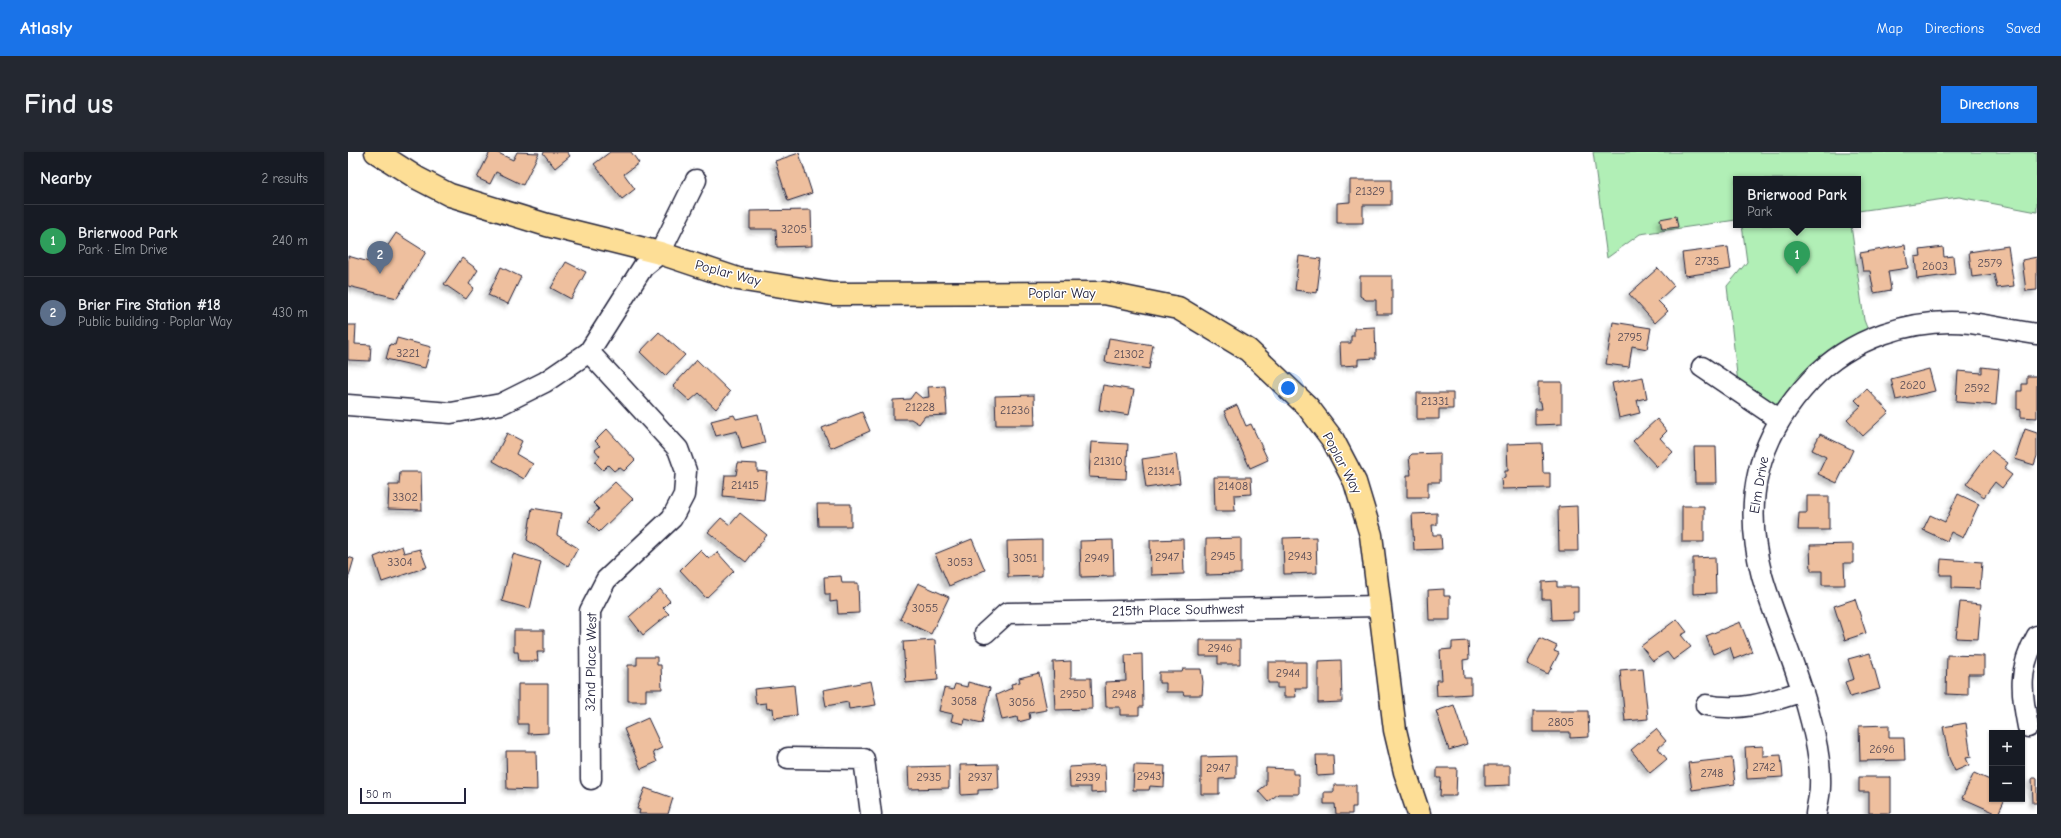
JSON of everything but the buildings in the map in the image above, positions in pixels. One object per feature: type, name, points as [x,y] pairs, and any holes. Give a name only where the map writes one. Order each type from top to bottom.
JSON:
[{"type":"main road","name":"Poplar Way","points":[[376,152],[417,178],[450,195],[546,225],[660,254],[738,279],[833,294],[1104,293],[1178,308],[1248,350],[1308,407],[1333,440],[1355,482],[1371,534],[1395,730],[1405,772],[1419,814]]},
{"type":"street","points":[[348,405],[450,413],[501,404],[545,382],[589,352],[643,267],[660,254],[696,180]]},
{"type":"street","name":"Elm Drive","points":[[1816,814],[1820,786],[1816,739],[1803,691],[1762,577],[1756,551],[1753,518],[1759,467],[1779,419],[1797,395],[1818,372],[1846,351],[1871,338],[1920,325],[1947,323],[1970,323],[2037,334]]},
{"type":"street","name":"32nd Place West","points":[[589,352],[678,449],[686,471],[684,495],[672,518],[606,580],[590,611],[591,779]]},
{"type":"street","points":[[1702,367],[1779,419]]},
{"type":"street","name":"215th Place Southwest","points":[[985,634],[1007,613],[1380,606]]},
{"type":"street","points":[[2028,727],[2021,692],[2024,669],[2037,636]]},
{"type":"street","points":[[1706,705],[1725,708],[1748,707],[1803,691]]},
{"type":"street","points":[[788,758],[864,759],[871,814]]},
{"type":"green space","points":[[1593,152],[2037,152],[2037,212],[1959,197],[1861,211],[1861,176],[1733,176],[1733,220],[1640,234],[1607,258]]},
{"type":"green space","points":[[1742,228],[1851,228],[1864,320],[1871,338],[1779,419],[1739,392],[1727,286],[1747,262]]},
{"type":"place","name":"Brier Fire Station #18","points":[[380,274]]},
{"type":"place","name":"Brierwood Park","points":[[1797,274]]}]
